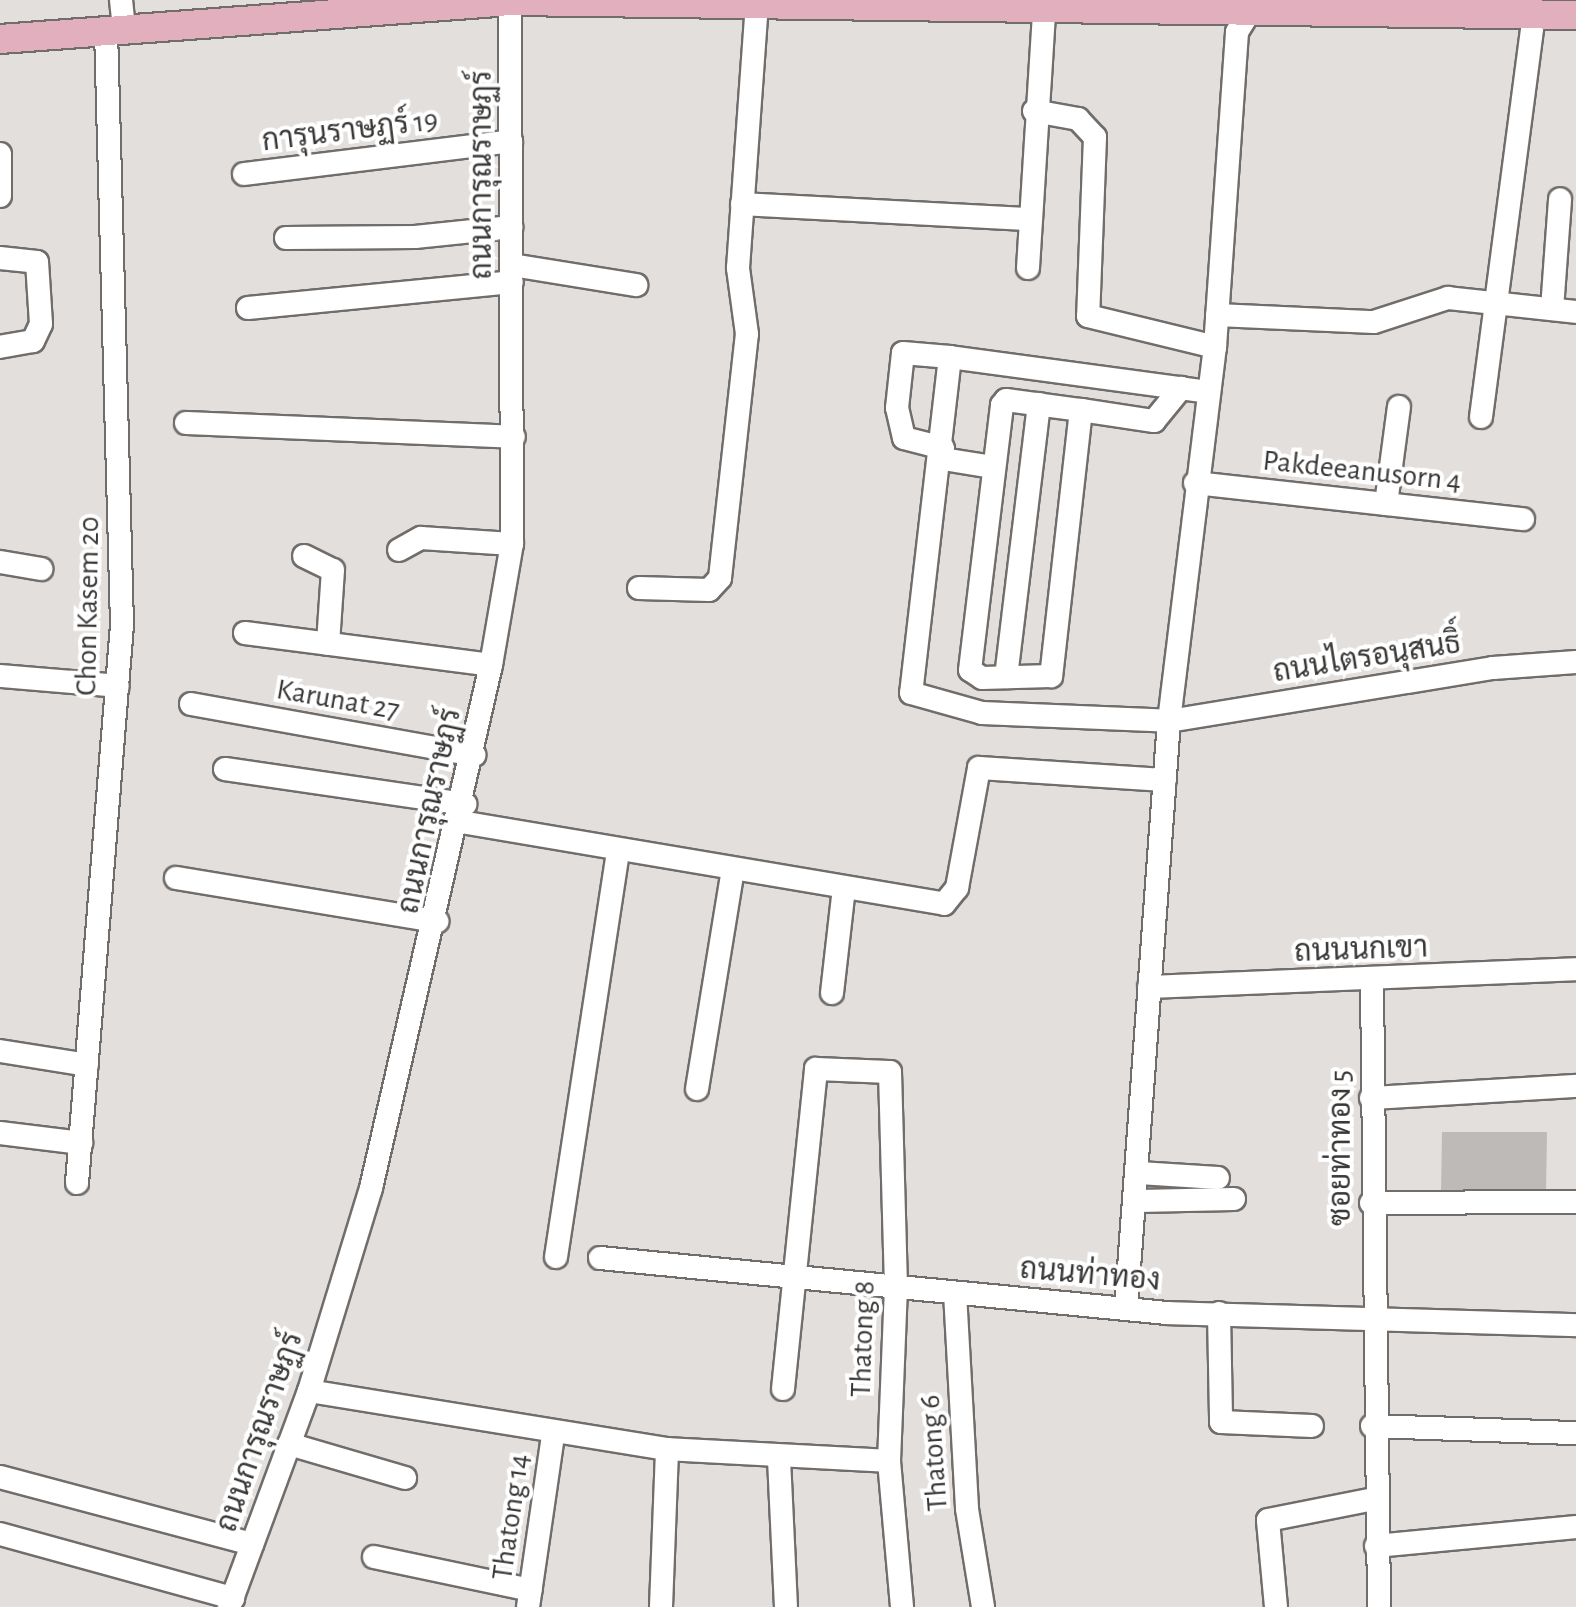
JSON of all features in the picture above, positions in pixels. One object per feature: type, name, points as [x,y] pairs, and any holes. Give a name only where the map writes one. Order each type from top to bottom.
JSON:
[{"type":"main road","points":[[0,39],[117,18],[254,9],[510,0],[1255,4],[1534,16],[1576,15]]},
{"type":"street","name":"ถนนการุณราษฏร์","points":[[231,1602],[309,1391],[371,1188],[463,813],[491,665],[512,544],[510,0]]},
{"type":"street","points":[[639,588],[709,590],[720,578],[747,334],[738,268],[757,2]]},
{"type":"street","points":[[1028,268],[1034,111],[1044,3]]},
{"type":"street","points":[[1126,1309],[1138,1201],[1149,987],[1169,721],[1195,483],[1215,347],[1237,32],[1255,4]]},
{"type":"street","points":[[1481,417],[1502,304],[1534,16]]},
{"type":"street","name":"Chon Kasem 20","points":[[77,1183],[118,686],[117,18]]},
{"type":"street","points":[[1034,111],[1078,119],[1095,137],[1088,316],[1215,347]]},
{"type":"street","name":"การุนราษฏร์ 19","points":[[244,174],[511,141]]},
{"type":"street","points":[[0,154],[0,196]]},
{"type":"street","points":[[1552,309],[1560,199]]},
{"type":"street","points":[[742,204],[1030,219]]},
{"type":"street","points":[[286,238],[415,237],[511,227]]},
{"type":"street","points":[[0,258],[36,259],[41,324],[33,341],[0,347]]},
{"type":"street","points":[[248,308],[512,273],[636,285]]},
{"type":"street","points":[[1217,315],[1374,322],[1448,298],[1576,312]]},
{"type":"street","points":[[993,467],[904,438],[897,408],[903,353],[1208,392]]},
{"type":"street","points":[[943,453],[950,357]]},
{"type":"street","points":[[1051,676],[1006,677],[970,670],[993,467],[1006,400],[1154,421],[1181,388]]},
{"type":"street","points":[[1006,677],[1039,404]]},
{"type":"street","points":[[1386,504],[1399,407]]},
{"type":"street","points":[[1047,715],[1081,410]]},
{"type":"street","points":[[186,423],[514,437]]},
{"type":"street","name":"ถนนไตรอนุสนธิ์","points":[[943,453],[911,693],[982,713],[1169,721],[1493,668],[1576,662]]},
{"type":"street","name":"Pakdeeanusorn 4","points":[[1195,483],[1523,519]]},
{"type":"street","points":[[399,550],[421,538],[512,544]]},
{"type":"street","points":[[304,556],[333,570],[328,644]]},
{"type":"street","points":[[0,562],[41,569]]},
{"type":"street","points":[[245,633],[491,665]]},
{"type":"street","points":[[0,676],[118,686]]},
{"type":"street","name":"Karunat 27","points":[[191,704],[474,755]]},
{"type":"street","points":[[225,769],[463,813],[618,850],[844,888],[953,900],[979,768],[1165,780]]},
{"type":"street","points":[[556,1257],[618,850]]},
{"type":"street","points":[[697,1089],[733,870]]},
{"type":"street","points":[[176,878],[437,921]]},
{"type":"street","points":[[832,993],[844,888]]},
{"type":"street","name":"ถนนนกเขา","points":[[1149,987],[1372,981],[1576,969]]},
{"type":"street","name":"ซอยท่าทอง 5","points":[[1372,981],[1372,1426],[1379,1607]]},
{"type":"street","points":[[0,1051],[87,1065]]},
{"type":"street","name":"Thatong 8","points":[[795,1277],[816,1069],[890,1072],[896,1287],[889,1461],[902,1607]]},
{"type":"street","points":[[1371,1098],[1576,1086]]},
{"type":"street","points":[[0,1133],[81,1143]]},
{"type":"street","points":[[1139,1173],[1218,1178]]},
{"type":"street","points":[[1138,1201],[1234,1199]]},
{"type":"street","points":[[1371,1203],[1576,1202]]},
{"type":"street","name":"ถนนท่าทอง","points":[[600,1258],[1126,1309],[1372,1314],[1576,1325]]},
{"type":"street","points":[[783,1389],[795,1277]]},
{"type":"street","name":"Thatong 6","points":[[955,1293],[967,1509],[983,1607]]},
{"type":"street","points":[[1219,1313],[1221,1422],[1312,1426]]},
{"type":"street","points":[[309,1391],[553,1435],[667,1449],[779,1459],[889,1461]]},
{"type":"street","points":[[1372,1426],[1576,1433]]},
{"type":"street","name":"Thatong 14","points":[[529,1598],[553,1435]]},
{"type":"street","points":[[289,1444],[405,1478]]},
{"type":"street","points":[[661,1607],[667,1449]]},
{"type":"street","points":[[779,1459],[786,1607]]},
{"type":"street","points":[[0,1477],[252,1544]]},
{"type":"street","points":[[1276,1607],[1268,1520],[1374,1499]]},
{"type":"street","points":[[1376,1546],[1576,1527]]},
{"type":"street","points":[[0,1534],[231,1602]]},
{"type":"street","points":[[374,1557],[529,1598]]},
{"type":"building","points":[[1442,1132],[1547,1132],[1546,1194],[1441,1194]]}]
